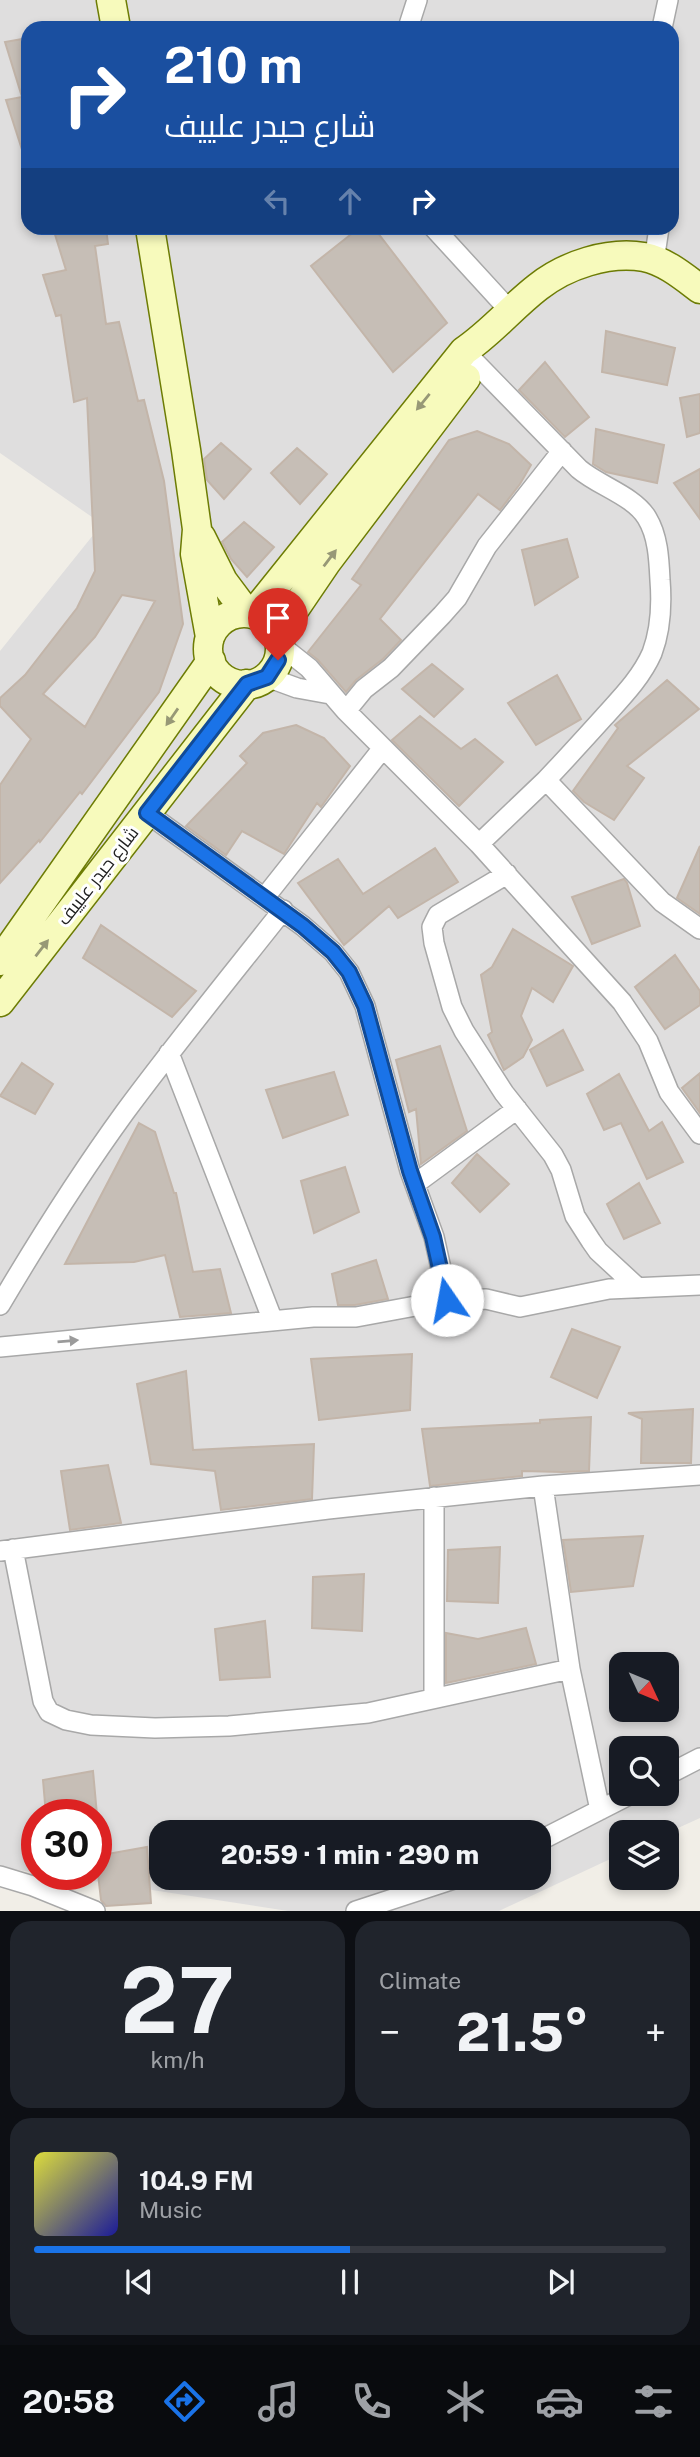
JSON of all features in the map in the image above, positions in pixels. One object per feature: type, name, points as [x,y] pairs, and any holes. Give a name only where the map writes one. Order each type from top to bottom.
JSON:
[{"type":"main road","points":[[111,0],[115,21]]},
{"type":"main road","points":[[151,235],[197,528],[195,554],[210,649],[215,669],[228,681],[257,681],[278,660],[279,640],[326,564],[476,350]]},
{"type":"main road","points":[[250,614],[476,350],[537,287],[563,271],[588,262],[627,256],[645,257],[654,261],[680,274],[700,289]]},
{"type":"main road","points":[[197,528],[223,581],[250,614]]},
{"type":"main road","points":[[210,649],[216,627],[235,614],[250,614],[269,622],[279,640]]},
{"type":"main road","name":"شارع حيدر علييف","points":[[0,961],[210,649]]},
{"type":"main road","name":"شارع حيدر علييف","points":[[0,1002],[147,813],[257,681]]},
{"type":"street","points":[[410,21],[417,0]]},
{"type":"street","points":[[664,21],[668,0]]},
{"type":"street","points":[[440,235],[511,312]]},
{"type":"street","points":[[654,261],[658,235]]},
{"type":"street","points":[[476,350],[562,451],[592,481],[624,495],[647,517],[656,541],[660,567],[660,625],[652,654],[630,688],[547,780],[479,844]]},
{"type":"street","points":[[346,711],[364,689],[391,668],[457,597],[487,546],[562,451]]},
{"type":"street","points":[[279,640],[315,673],[346,711],[479,844],[635,1018],[648,1041],[669,1093],[700,1134]]},
{"type":"street","points":[[257,681],[330,694]]},
{"type":"street","points":[[265,897],[383,748]]},
{"type":"street","points":[[547,780],[662,902],[700,929]]},
{"type":"street","points":[[147,813],[283,910],[333,952],[349,972],[365,1006],[415,1184],[433,1237],[447,1300]]},
{"type":"street","points":[[507,874],[438,915],[432,927],[452,1007],[483,1060],[553,1154],[565,1178],[575,1216],[591,1241],[598,1251],[638,1287]]},
{"type":"street","points":[[0,1305],[82,1174],[169,1053],[283,910]]},
{"type":"street","points":[[169,1053],[272,1321]]},
{"type":"street","points":[[415,1184],[517,1109]]},
{"type":"street","points":[[0,1347],[272,1321],[356,1317],[447,1300],[486,1299],[520,1307],[608,1289],[700,1284]]},
{"type":"street","points":[[569,1669],[368,1713],[229,1726],[155,1728],[91,1725],[66,1720],[49,1712],[43,1701],[7,1550],[434,1497],[700,1475]]},
{"type":"street","points":[[543,1486],[569,1669],[600,1810]]},
{"type":"street","points":[[434,1497],[434,1698]]},
{"type":"street","points":[[679,1769],[700,1758]]},
{"type":"street","points":[[551,1835],[609,1805]]},
{"type":"street","points":[[0,1876],[33,1886],[94,1911]]},
{"type":"street","points":[[356,1911],[420,1890]]},
{"type":"shaded area","points":[[0,0],[700,0],[700,1818],[679,1828],[679,1820],[609,1820],[609,1860],[551,1887],[551,1820],[149,1820],[149,1890],[112,1884],[112,1799],[21,1799],[21,1870],[0,1867],[0,651],[102,524],[0,453]]},
{"type":"shaded area","points":[[152,1890],[544,1890],[499,1911],[288,1911]]},
{"type":"building","points":[[21,39],[21,94],[5,42]]},
{"type":"building","points":[[21,97],[21,147],[6,100]]},
{"type":"building","points":[[55,235],[107,235],[108,244],[95,246],[106,324],[119,322],[138,401],[144,400],[164,481],[183,624],[159,692],[82,794],[80,792],[40,842],[39,840],[0,883],[0,785],[31,739],[0,706],[0,698],[25,675],[77,608],[95,571],[87,398],[74,402],[61,315],[56,316],[43,275],[66,270]],"holes":[[[122,595],[155,601],[85,727],[43,694],[95,637]]]},
{"type":"building","points":[[350,235],[379,235],[447,323],[393,372],[311,266]]},
{"type":"building","points":[[606,331],[675,348],[667,385],[602,372]]},
{"type":"building","points":[[545,362],[589,417],[565,437],[519,390]]},
{"type":"building","points":[[700,394],[700,433],[687,437],[680,398]]},
{"type":"building","points":[[596,429],[664,445],[657,483],[606,472],[593,464]]},
{"type":"building","points":[[477,431],[509,444],[531,465],[500,510],[478,494],[380,619],[401,640],[346,692],[308,652],[361,585],[352,579],[449,440]]},
{"type":"building","points":[[221,443],[251,469],[224,499],[207,480],[204,459]]},
{"type":"building","points":[[297,448],[327,474],[300,504],[271,473]]},
{"type":"building","points":[[700,469],[700,519],[674,483]]},
{"type":"building","points":[[244,522],[274,547],[247,577],[231,559],[222,542]]},
{"type":"building","points":[[567,539],[578,577],[535,605],[522,550]]},
{"type":"building","points":[[432,664],[463,689],[434,717],[402,689]]},
{"type":"building","points":[[557,675],[581,719],[536,745],[508,703]]},
{"type":"building","points":[[667,680],[699,709],[627,766],[644,778],[614,820],[584,802],[573,791],[618,728],[615,725]]},
{"type":"building","points":[[420,716],[461,749],[475,739],[503,762],[459,806],[392,740]]},
{"type":"building","points":[[296,725],[324,738],[350,766],[321,807],[317,803],[284,854],[242,831],[226,855],[186,826],[247,763],[240,756],[263,733]]},
{"type":"building","points":[[700,846],[700,914],[677,898]]},
{"type":"building","points":[[435,848],[458,882],[398,918],[389,906],[344,945],[298,883],[338,859],[363,894]]},
{"type":"building","points":[[624,879],[640,926],[592,944],[572,897]]},
{"type":"building","points":[[101,925],[196,991],[172,1017],[83,958]]},
{"type":"building","points":[[513,929],[573,966],[553,1002],[532,988],[521,1016],[532,1040],[523,1057],[504,1070],[488,1035],[492,1032],[481,975],[492,967]]},
{"type":"building","points":[[675,955],[700,991],[700,1005],[665,1029],[635,987]]},
{"type":"building","points":[[563,1030],[583,1070],[547,1086],[530,1050]]},
{"type":"building","points":[[440,1046],[467,1131],[421,1164],[416,1109],[409,1112],[396,1060]]},
{"type":"building","points":[[22,1063],[53,1084],[35,1114],[0,1096]]},
{"type":"building","points":[[334,1072],[348,1115],[283,1138],[266,1090]]},
{"type":"building","points":[[700,1073],[700,1113],[682,1088]]},
{"type":"building","points":[[619,1074],[649,1131],[662,1122],[683,1162],[647,1179],[621,1123],[604,1130],[587,1094]]},
{"type":"building","points":[[139,1123],[155,1132],[176,1193],[193,1272],[220,1269],[231,1313],[180,1317],[165,1255],[134,1262],[65,1264]]},
{"type":"building","points":[[477,1154],[509,1184],[480,1212],[452,1183]]},
{"type":"building","points":[[345,1167],[359,1212],[314,1233],[301,1181]]},
{"type":"building","points":[[639,1183],[660,1223],[624,1239],[607,1204]]},
{"type":"building","points":[[376,1260],[388,1299],[338,1305],[332,1274]]},
{"type":"building","points":[[572,1329],[620,1347],[597,1398],[551,1377]]},
{"type":"building","points":[[412,1354],[410,1410],[319,1420],[311,1359]]},
{"type":"building","points":[[186,1371],[193,1450],[314,1444],[312,1499],[221,1510],[215,1471],[151,1464],[137,1384]]},
{"type":"building","points":[[693,1409],[691,1463],[641,1463],[642,1419],[628,1413]]},
{"type":"building","points":[[591,1417],[589,1471],[522,1471],[522,1476],[430,1486],[422,1429],[540,1423],[540,1420]]},
{"type":"building","points":[[108,1465],[121,1523],[70,1530],[61,1471]]},
{"type":"building","points":[[643,1536],[633,1586],[571,1592],[563,1540]]},
{"type":"building","points":[[500,1547],[498,1603],[447,1601],[448,1550]]},
{"type":"building","points":[[364,1574],[362,1631],[312,1628],[313,1577]]},
{"type":"building","points":[[265,1621],[270,1677],[220,1680],[215,1629]]},
{"type":"building","points":[[526,1628],[536,1664],[446,1683],[446,1633],[478,1639]]},
{"type":"building","points":[[93,1771],[96,1799],[45,1799],[43,1780]]},
{"type":"building","points":[[147,1847],[151,1903],[106,1906],[101,1900],[100,1890],[112,1890],[112,1853]]},
{"type":"route","points":[[278,660],[267,677],[247,684],[147,813],[283,910],[333,952],[349,972],[365,1006],[410,1171],[433,1237],[447,1300]]}]
